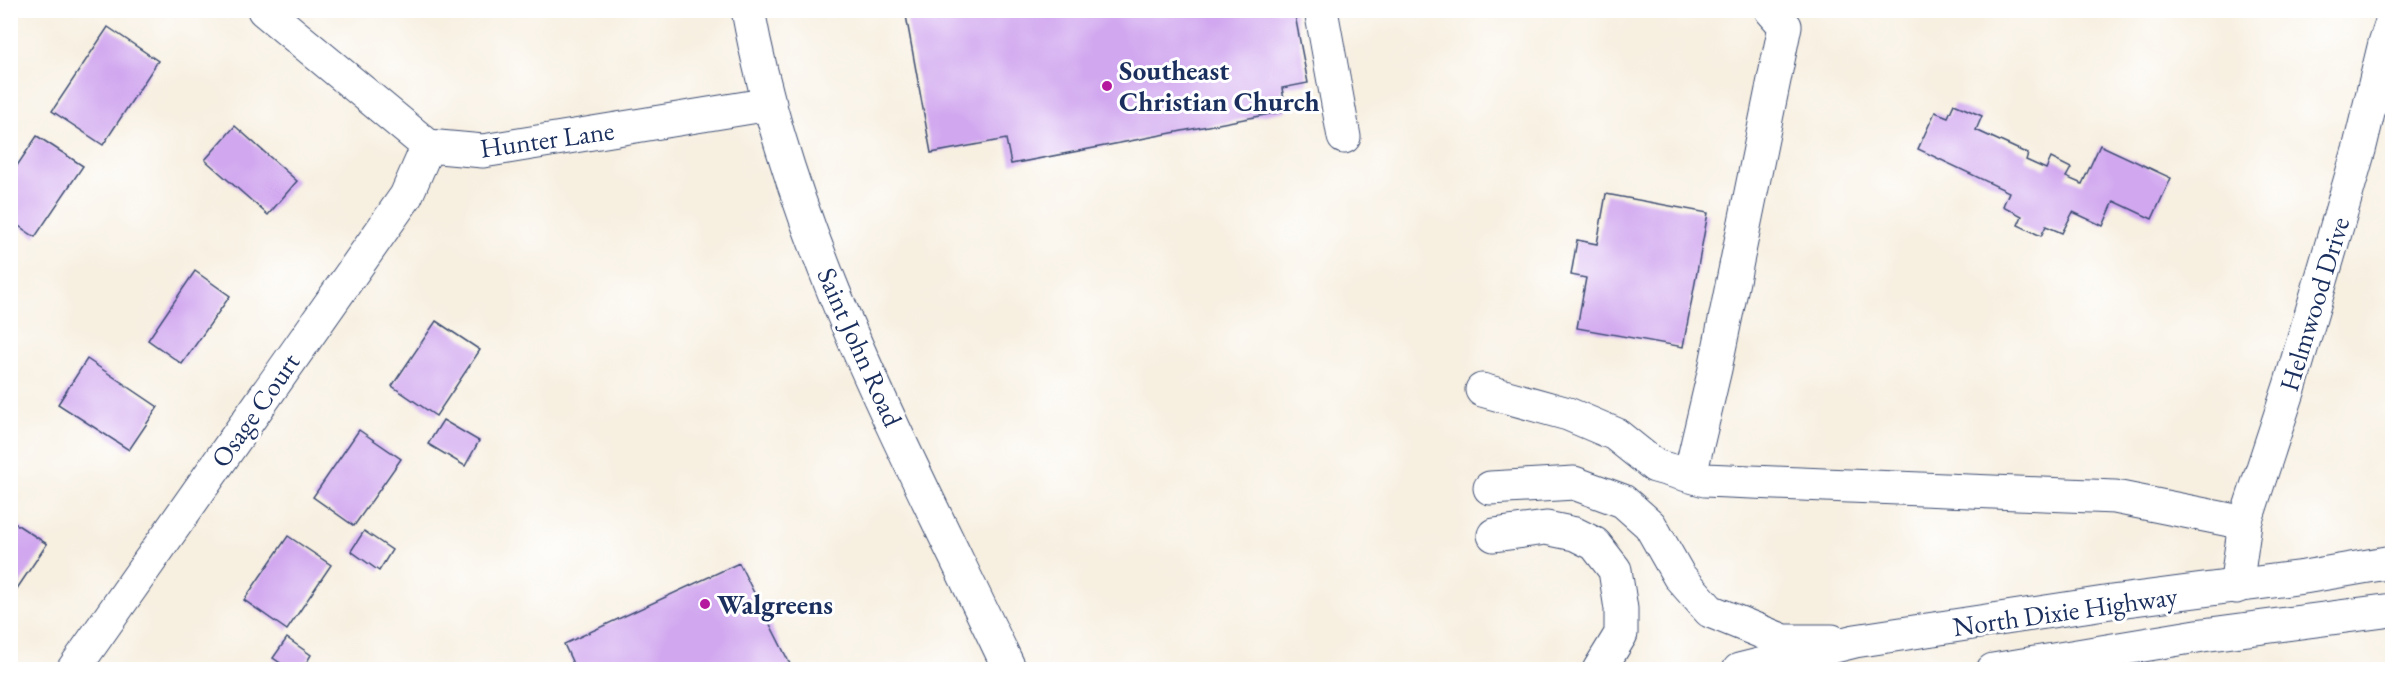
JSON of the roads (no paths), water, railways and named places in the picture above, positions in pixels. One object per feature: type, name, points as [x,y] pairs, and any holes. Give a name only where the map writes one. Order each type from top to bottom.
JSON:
[{"type":"street","points":[[264,10],[428,146]]},
{"type":"street","name":"Saint John Road","points":[[748,10],[770,104],[792,181],[822,264],[866,367],[1010,669]]},
{"type":"street","points":[[1321,10],[1344,137]]},
{"type":"street","points":[[1690,475],[1715,369],[1785,26],[1771,10]]},
{"type":"street","name":"Helmwood Drive","points":[[2236,587],[2245,523],[2290,386],[2390,37]]},
{"type":"street","name":"Hunter Lane","points":[[428,146],[483,151],[770,104]]},
{"type":"street","name":"Osage Court","points":[[73,669],[406,196],[428,146]]},
{"type":"street","points":[[1482,390],[1568,414],[1615,434],[1655,466],[1705,480],[2115,497],[2245,523]]},
{"type":"street","points":[[1490,488],[1574,483],[1623,501],[1650,525],[1680,576],[1710,611],[1784,641],[1855,641]]},
{"type":"street","points":[[1494,535],[1546,528],[1575,534],[1595,544],[1615,570],[1622,609],[1621,634],[1599,669]]},
{"type":"street","name":"North Dixie Highway","points":[[1739,669],[1855,641],[2111,602],[2236,587],[2392,562]]},
{"type":"street","name":"North Dixie Highway","points":[[1993,669],[2203,635],[2392,610]]},
{"type":"place","name":"Southeast Christian Church","points":[[1107,86]]},
{"type":"place","name":"Walgreens","points":[[705,604]]}]
